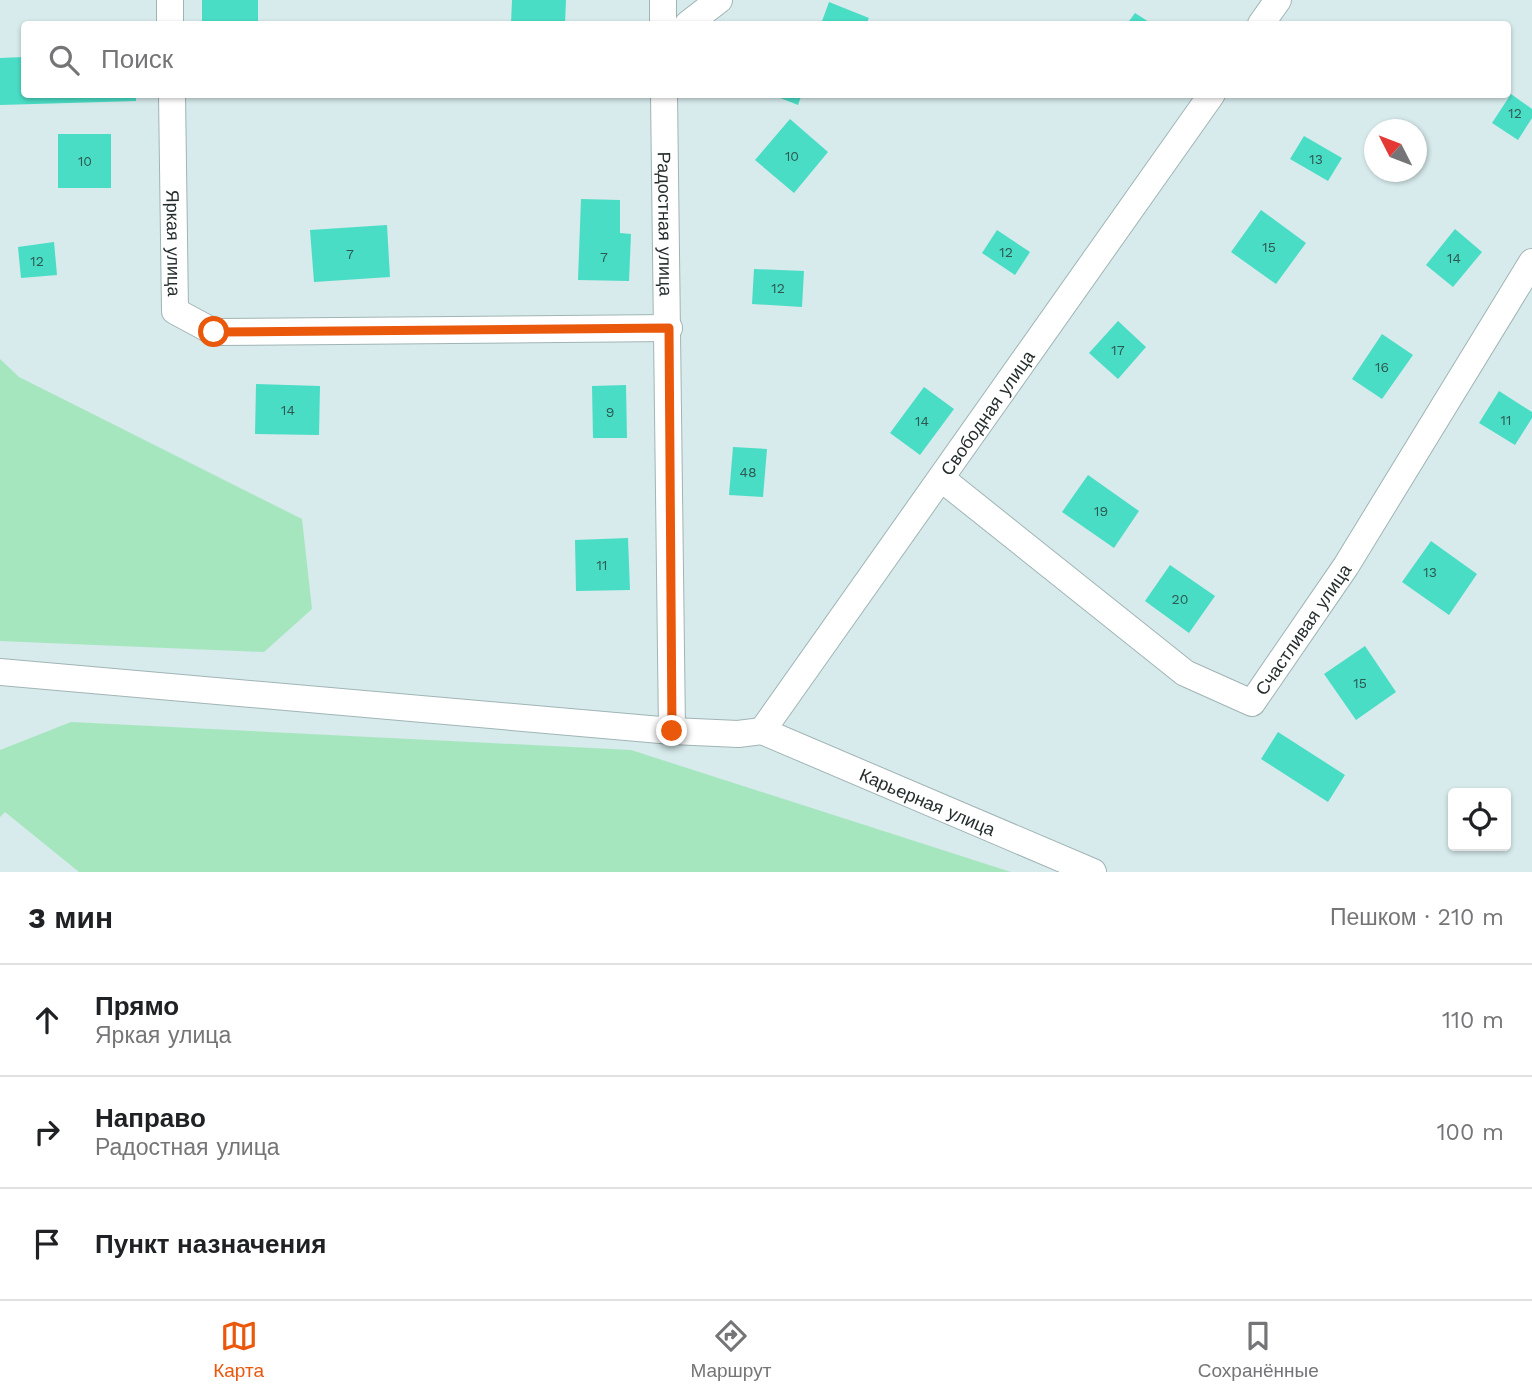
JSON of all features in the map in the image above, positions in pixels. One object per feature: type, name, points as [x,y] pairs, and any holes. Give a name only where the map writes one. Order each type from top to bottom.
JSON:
[{"type":"street","points":[[170,0],[170,21]]},
{"type":"street","points":[[663,0],[663,21]]},
{"type":"street","points":[[692,21],[719,0]]},
{"type":"street","points":[[1263,21],[1278,0]]},
{"type":"street","name":"Яркая улица","points":[[172,98],[175,312],[214,332],[669,328]]},
{"type":"street","name":"Радостная улица","points":[[664,98],[672,731]]},
{"type":"street","name":"Свободная улица","points":[[762,731],[1209,98]]},
{"type":"street","name":"Счастливая улица","points":[[942,479],[1185,673],[1252,703],[1346,566],[1532,262]]},
{"type":"street","points":[[0,671],[672,731],[738,734],[762,731]]},
{"type":"street","name":"Карьерная улица","points":[[762,731],[1093,872]]},
{"type":"green space","points":[[0,359],[19,377],[302,519],[312,609],[264,652],[0,641]]},
{"type":"green space","points":[[71,722],[631,750],[1011,872],[79,872],[5,812],[0,817],[0,750]]},
{"type":"building","points":[[202,0],[258,0],[258,21],[202,21]]},
{"type":"building","points":[[512,0],[566,0],[565,21],[511,21]]},
{"type":"building","points":[[829,2],[869,18],[868,21],[822,21]]},
{"type":"building","points":[[1135,13],[1147,21],[1129,21]]},
{"type":"building","points":[[21,57],[21,98],[136,98],[136,101],[0,105],[0,58]]},
{"type":"building","points":[[1511,94],[1532,109],[1532,118],[1518,140],[1492,123],[1511,98]]},
{"type":"building","points":[[780,98],[801,98],[798,105]]},
{"type":"building","points":[[790,119],[828,152],[794,193],[755,160]]},
{"type":"building","points":[[58,134],[111,134],[111,188],[58,188]]},
{"type":"building","points":[[1304,136],[1342,158],[1328,181],[1290,159]]},
{"type":"building","points":[[581,199],[620,200],[620,233],[631,234],[629,281],[578,280]]},
{"type":"building","points":[[1261,210],[1306,243],[1276,284],[1231,252]]},
{"type":"building","points":[[387,225],[390,277],[314,282],[310,230]]},
{"type":"building","points":[[1455,229],[1482,252],[1453,287],[1426,265]]},
{"type":"building","points":[[997,230],[1030,252],[1015,275],[982,253]]},
{"type":"building","points":[[54,242],[57,275],[21,278],[18,247]]},
{"type":"building","points":[[754,269],[804,271],[802,307],[752,304]]},
{"type":"building","points":[[1118,321],[1146,347],[1118,379],[1089,353]]},
{"type":"building","points":[[1382,334],[1413,355],[1382,399],[1352,379]]},
{"type":"building","points":[[256,384],[320,386],[319,435],[255,434]]},
{"type":"building","points":[[626,385],[627,438],[593,438],[592,386]]},
{"type":"building","points":[[924,387],[954,409],[920,455],[890,433]]},
{"type":"building","points":[[1499,391],[1532,412],[1532,418],[1515,445],[1479,423]]},
{"type":"building","points":[[733,447],[767,449],[763,497],[729,495]]},
{"type":"building","points":[[1088,475],[1139,511],[1114,548],[1062,512]]},
{"type":"building","points":[[628,538],[630,590],[576,591],[575,540]]},
{"type":"building","points":[[1431,541],[1477,574],[1449,615],[1402,582]]},
{"type":"building","points":[[1170,565],[1215,596],[1189,633],[1145,601]]},
{"type":"building","points":[[1365,646],[1396,692],[1356,720],[1324,674]]},
{"type":"building","points":[[1278,732],[1345,775],[1328,802],[1261,759]]},
{"type":"route","points":[[214,332],[669,328],[672,731]]}]
